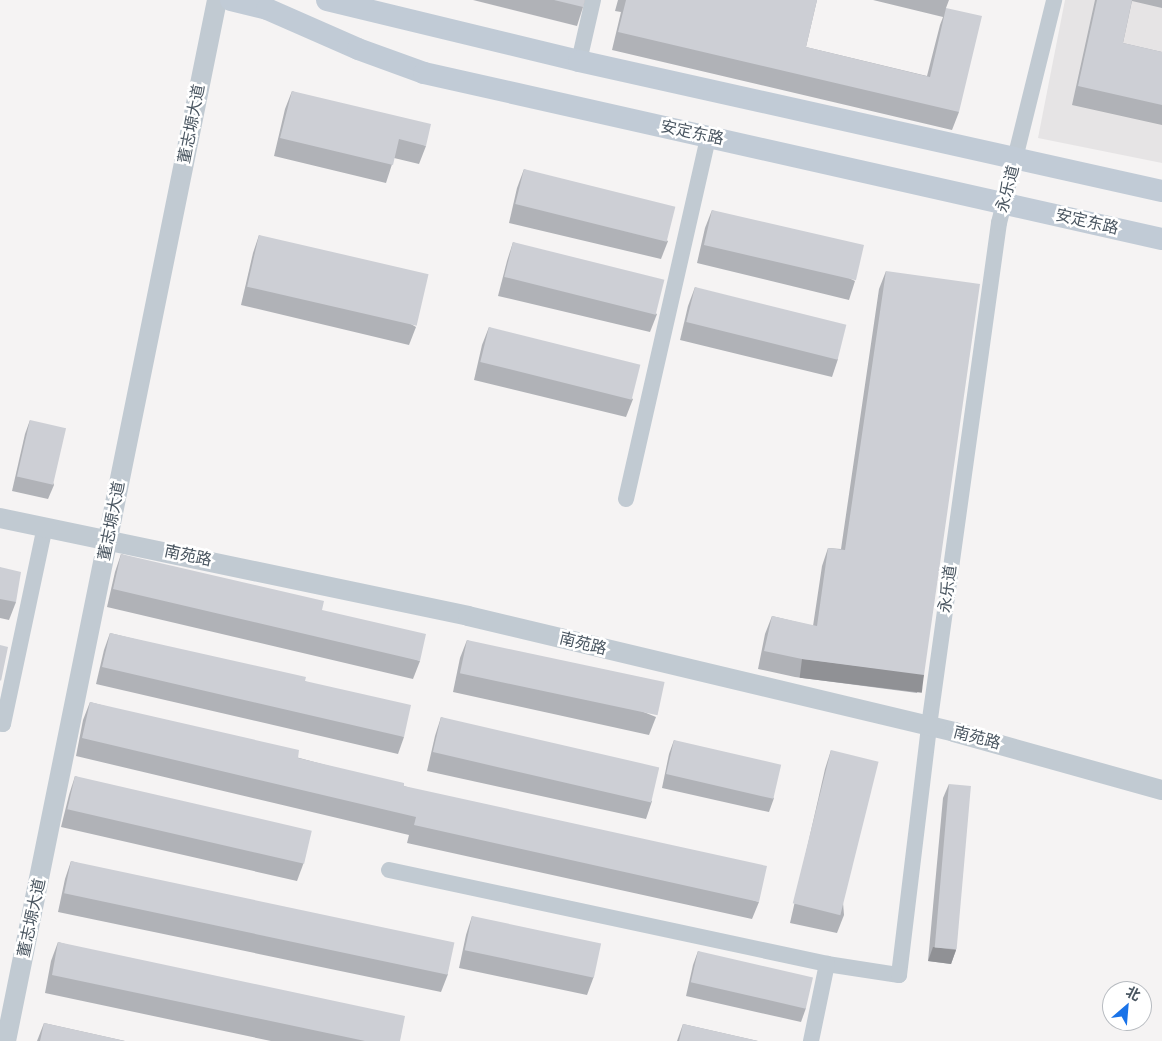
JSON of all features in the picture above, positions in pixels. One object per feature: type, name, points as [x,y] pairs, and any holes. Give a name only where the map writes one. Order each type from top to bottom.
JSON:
[{"type":"main road","name":"安定东路","points":[[230,0],[267,10],[358,49],[424,73],[1005,202],[1162,239]]},
{"type":"main road","points":[[327,0],[579,61],[1162,190]]},
{"type":"street","name":"董志塬大道","points":[[6,1041],[207,0]]},
{"type":"street","name":"董志塬大道","points":[[0,1023],[217,0]]},
{"type":"street","points":[[579,61],[593,0]]},
{"type":"street","name":"永乐道","points":[[827,964],[899,975],[928,729],[1005,202],[1054,0]]},
{"type":"street","points":[[626,499],[708,137]]},
{"type":"street","name":"南苑路","points":[[0,518],[44,531]]},
{"type":"street","name":"南苑路","points":[[0,527],[44,531],[102,542],[466,624],[928,729],[1162,790]]},
{"type":"street","points":[[0,723],[3,724],[44,531]]},
{"type":"street","name":"南苑路","points":[[928,729],[1162,798]]},
{"type":"street","points":[[389,870],[827,964],[811,1041]]},
{"type":"shaded area","points":[[1065,0],[1162,0],[1162,163],[1038,138]]},
{"type":"building","points":[[554,0],[585,0],[583,7]]},
{"type":"building","points":[[626,0],[817,0],[806,47],[930,77],[946,8],[982,16],[959,112],[618,32]]},
{"type":"building","points":[[1097,0],[1132,0],[1123,43],[1162,52],[1162,105],[1078,86]]},
{"type":"building","points":[[292,91],[431,124],[426,146],[399,139],[393,165],[280,138]]},
{"type":"building","points":[[524,169],[675,207],[667,242],[515,204]]},
{"type":"building","points":[[712,210],[864,245],[856,280],[704,245]]},
{"type":"building","points":[[259,235],[429,274],[417,326],[247,287]]},
{"type":"building","points":[[513,242],[664,280],[656,315],[504,277]]},
{"type":"building","points":[[886,271],[980,284],[924,675],[802,659],[764,651],[772,616],[817,626],[828,548],[845,550]]},
{"type":"building","points":[[695,287],[846,325],[838,360],[686,322]]},
{"type":"building","points":[[489,327],[640,365],[632,400],[480,362]]},
{"type":"building","points":[[30,420],[66,428],[53,485],[17,477]]},
{"type":"building","points":[[121,554],[324,601],[322,610],[426,634],[420,661],[113,589]]},
{"type":"building","points":[[0,567],[21,572],[16,602],[0,599]]},
{"type":"building","points":[[110,633],[306,677],[305,681],[411,705],[404,737],[102,667]]},
{"type":"building","points":[[467,640],[665,682],[658,715],[460,673]]},
{"type":"building","points":[[0,645],[8,647],[1,681],[0,680]]},
{"type":"building","points":[[90,702],[299,750],[298,758],[404,783],[404,786],[767,866],[759,902],[414,825],[416,817],[82,738]]},
{"type":"building","points":[[441,717],[659,767],[651,802],[433,752]]},
{"type":"building","points":[[674,740],[781,765],[773,799],[666,774]]},
{"type":"building","points":[[831,750],[879,762],[840,915],[793,903]]},
{"type":"building","points":[[75,776],[312,831],[304,864],[67,809]]},
{"type":"building","points":[[949,784],[971,786],[957,949],[935,947]]},
{"type":"building","points":[[71,861],[454,943],[448,975],[64,893]]},
{"type":"building","points":[[472,916],[601,943],[594,978],[465,950]]},
{"type":"building","points":[[58,942],[405,1016],[400,1041],[365,1041],[52,975]]},
{"type":"building","points":[[698,951],[813,978],[806,1009],[691,982]]},
{"type":"building","points":[[44,1023],[125,1041],[40,1041]]},
{"type":"building","points":[[683,1024],[758,1041],[679,1041]]}]
